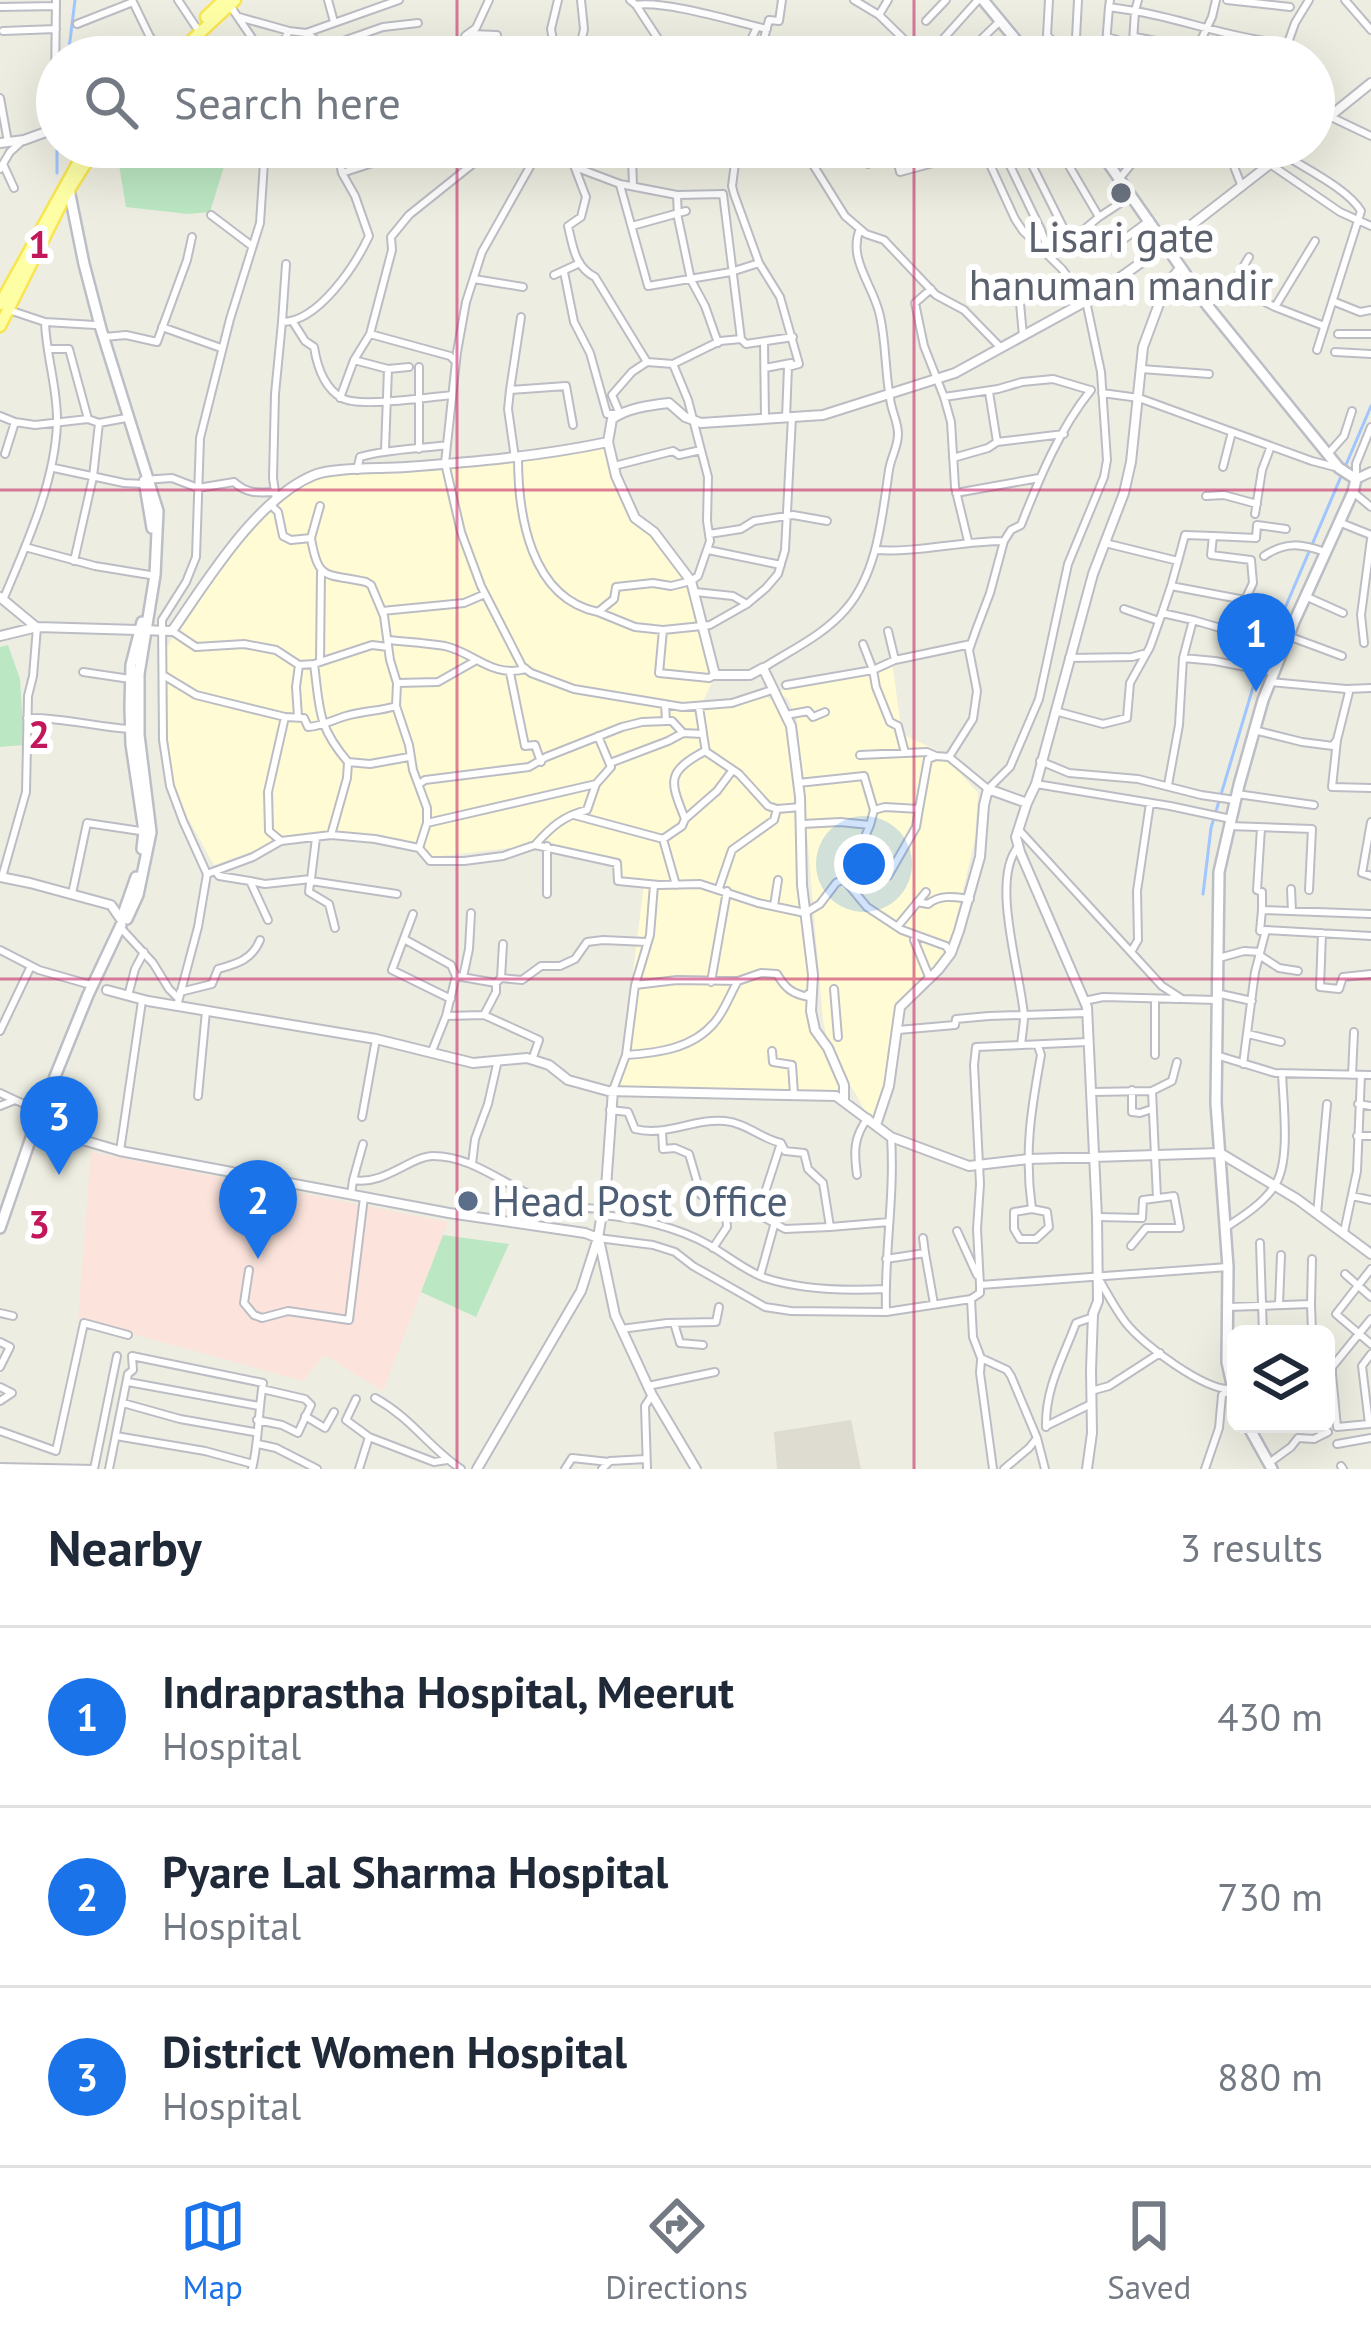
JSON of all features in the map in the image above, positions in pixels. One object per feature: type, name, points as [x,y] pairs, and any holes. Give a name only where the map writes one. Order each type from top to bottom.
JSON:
[{"type":"main road","points":[[981,0],[1015,36]]},
{"type":"main road","points":[[186,36],[223,2]]},
{"type":"main road","points":[[193,36],[223,2]]},
{"type":"main road","points":[[0,326],[4,307],[78,168]]},
{"type":"main road","points":[[1113,168],[1207,304],[1346,472],[1352,492],[1272,678],[1219,872],[1216,1055],[1229,1325]]},
{"type":"main road","points":[[4,307],[54,219],[66,188]]},
{"type":"main road","points":[[66,188],[95,325],[158,511],[155,575],[130,679],[130,729],[147,832]]},
{"type":"main road","points":[[66,188],[146,481],[153,544],[143,631]]},
{"type":"main road","points":[[54,219],[71,228]]},
{"type":"main road","points":[[0,1228],[4,1200],[122,921],[142,855],[147,832],[136,665]]},
{"type":"main road","points":[[1252,1433],[1270,1466]]},
{"type":"street","points":[[178,0],[196,27]]},
{"type":"street","points":[[328,0],[334,22]]},
{"type":"street","points":[[239,17],[306,33],[399,0]]},
{"type":"street","points":[[467,34],[476,28],[489,0]]},
{"type":"street","points":[[552,36],[558,0]]},
{"type":"street","points":[[581,0],[582,36]]},
{"type":"street","points":[[765,36],[770,20],[779,21],[782,0]]},
{"type":"street","points":[[854,0],[866,3],[898,36]]},
{"type":"street","points":[[879,15],[888,0]]},
{"type":"street","points":[[926,21],[946,0]]},
{"type":"street","points":[[946,36],[981,0]]},
{"type":"street","points":[[1048,36],[1049,0]]},
{"type":"street","points":[[1074,36],[1078,0]]},
{"type":"street","points":[[1135,36],[1138,0]]},
{"type":"street","points":[[1203,36],[1216,0]]},
{"type":"street","points":[[1227,0],[1290,7]]},
{"type":"street","points":[[1290,36],[1309,0]]},
{"type":"street","points":[[1346,0],[1371,31]]},
{"type":"street","points":[[76,24],[133,1],[150,36]]},
{"type":"street","points":[[223,2],[251,36]]},
{"type":"street","points":[[0,7],[56,3],[56,36]]},
{"type":"street","points":[[655,36],[633,3],[767,29]]},
{"type":"street","points":[[1107,36],[1110,3],[1236,36]]},
{"type":"street","points":[[985,36],[1002,20]]},
{"type":"street","points":[[363,36],[383,27],[418,23]]},
{"type":"street","points":[[753,36],[757,27]]},
{"type":"street","points":[[3,31],[56,29]]},
{"type":"street","points":[[286,36],[289,31]]},
{"type":"street","points":[[306,33],[309,36]]},
{"type":"street","points":[[467,34],[497,35]]},
{"type":"street","points":[[1335,112],[1371,83]]},
{"type":"street","points":[[0,98],[4,142],[36,136]]},
{"type":"street","points":[[1335,118],[1371,136]]},
{"type":"street","points":[[14,188],[2,166],[24,140]]},
{"type":"street","points":[[168,632],[162,620],[196,557],[200,438],[260,223],[264,168]]},
{"type":"street","points":[[283,322],[298,322],[319,307],[369,236],[341,168]]},
{"type":"street","points":[[342,173],[357,168]]},
{"type":"street","points":[[340,398],[370,334],[392,250],[391,237],[409,215],[468,168]]},
{"type":"street","points":[[526,669],[485,594],[461,532],[446,463],[466,302],[482,252],[529,168]]},
{"type":"street","points":[[575,168],[586,197],[581,217],[568,226],[574,256],[595,277],[647,362]]},
{"type":"street","points":[[579,168],[620,184],[677,196],[723,194],[741,339],[746,344],[793,337]]},
{"type":"street","points":[[632,168],[633,185]]},
{"type":"street","points":[[734,168],[732,186],[759,263],[780,297],[799,361]]},
{"type":"street","points":[[815,168],[837,205],[860,229],[884,240],[936,295],[964,310],[1001,348]]},
{"type":"street","points":[[857,1175],[857,1136],[872,1122],[889,1086],[900,1007],[951,953],[970,899],[980,857],[983,805],[988,789],[1010,767],[1039,699],[1068,564],[1107,460],[1101,372],[1086,301],[1015,219],[998,168]]},
{"type":"street","points":[[1003,168],[1041,230],[1046,251]]},
{"type":"street","points":[[1033,168],[1070,242],[1132,196]]},
{"type":"street","points":[[1070,168],[1099,218]]},
{"type":"street","points":[[1120,178],[1128,168]]},
{"type":"street","points":[[1235,168],[1242,187]]},
{"type":"street","points":[[565,272],[574,322],[590,353],[608,414],[669,403],[694,422],[823,415],[955,374],[1086,301],[1265,168]]},
{"type":"street","points":[[1276,168],[1358,223],[1371,226]]},
{"type":"street","points":[[1304,168],[1358,203],[1361,211],[1317,350]]},
{"type":"street","points":[[620,184],[648,286],[759,263]]},
{"type":"street","points":[[677,196],[691,280],[718,343]]},
{"type":"street","points":[[632,226],[682,212]]},
{"type":"street","points":[[211,215],[252,246]]},
{"type":"street","points":[[1105,253],[1150,220]]},
{"type":"street","points":[[663,630],[659,673],[750,676],[848,608],[875,550],[898,430],[879,310],[855,253],[860,229]]},
{"type":"street","points":[[104,337],[126,335],[157,342],[192,237]]},
{"type":"street","points":[[1275,307],[1315,241]]},
{"type":"street","points":[[1207,304],[1232,286],[1249,257]]},
{"type":"street","points":[[554,275],[580,263]]},
{"type":"street","points":[[286,264],[275,394],[274,498],[283,536],[311,538]]},
{"type":"street","points":[[1087,1469],[1097,1217],[1087,1013],[1016,837],[1036,784],[1093,574],[1124,493],[1144,347],[1166,285],[1181,267]]},
{"type":"street","points":[[474,279],[523,287]]},
{"type":"street","points":[[1018,281],[1023,336]]},
{"type":"street","points":[[1232,286],[1324,326]]},
{"type":"street","points":[[931,289],[915,303],[924,346],[951,422],[956,493],[968,542]]},
{"type":"street","points":[[1334,302],[1360,312],[1371,310]]},
{"type":"street","points":[[4,307],[45,322],[95,325]]},
{"type":"street","points":[[521,317],[508,409],[520,511],[534,554],[567,599],[634,627],[663,630],[710,625],[747,604],[778,574],[787,516],[788,367],[799,361]]},
{"type":"street","points":[[37,627],[2,598],[52,468],[57,424],[45,322]]},
{"type":"street","points":[[293,322],[314,347],[318,367],[340,398],[452,395]]},
{"type":"street","points":[[162,327],[222,349]]},
{"type":"street","points":[[370,334],[450,356],[456,362]]},
{"type":"street","points":[[1338,334],[1371,334]]},
{"type":"street","points":[[620,414],[612,395],[647,362],[673,364],[718,343],[741,339]]},
{"type":"street","points":[[764,342],[765,419]]},
{"type":"street","points":[[50,349],[69,349],[88,419]]},
{"type":"street","points":[[1334,352],[1371,354]]},
{"type":"street","points":[[354,360],[388,370],[409,368]]},
{"type":"street","points":[[765,368],[799,361]]},
{"type":"street","points":[[598,612],[614,599],[616,587],[691,581],[698,576],[707,550],[708,476],[673,364]]},
{"type":"street","points":[[419,367],[419,449]]},
{"type":"street","points":[[385,450],[388,370]]},
{"type":"street","points":[[1141,370],[1209,374]]},
{"type":"street","points":[[944,397],[1054,379],[1138,398],[1346,472],[1371,472]]},
{"type":"street","points":[[510,390],[566,386],[573,424]]},
{"type":"street","points":[[949,757],[973,719],[977,692],[969,650],[1004,541],[1021,525],[1073,412],[1091,390]]},
{"type":"street","points":[[989,391],[997,442]]},
{"type":"street","points":[[1328,454],[1345,436],[1352,411]]},
{"type":"street","points":[[620,414],[609,427],[614,466],[634,518],[654,532],[691,581],[716,675]]},
{"type":"street","points":[[0,416],[35,425],[126,418]]},
{"type":"street","points":[[5,454],[15,422]]},
{"type":"street","points":[[74,561],[93,477],[99,423]]},
{"type":"street","points":[[1346,472],[1357,464],[1371,427]]},
{"type":"street","points":[[1223,467],[1232,432]]},
{"type":"street","points":[[953,458],[997,442],[1064,434]]},
{"type":"street","points":[[397,894],[311,880],[266,884],[211,873],[170,786],[163,740],[168,632],[224,555],[274,498],[316,473],[516,457],[608,442]]},
{"type":"street","points":[[357,470],[360,457],[385,450],[447,445]]},
{"type":"street","points":[[1255,514],[1270,446]]},
{"type":"street","points":[[614,466],[673,451],[680,455],[701,450]]},
{"type":"street","points":[[52,468],[93,477],[172,478],[198,488],[234,482],[242,490],[274,498]]},
{"type":"street","points":[[956,493],[1040,478]]},
{"type":"street","points":[[1352,492],[1371,507]]},
{"type":"street","points":[[1206,496],[1224,495],[1257,504]]},
{"type":"street","points":[[320,506],[311,538],[315,564],[321,572],[371,585],[382,610],[397,683],[396,706],[427,808],[419,848]]},
{"type":"street","points":[[709,534],[787,516],[827,521]]},
{"type":"street","points":[[1339,523],[1371,537],[1361,616],[1364,643]]},
{"type":"street","points":[[1054,711],[1103,724],[1127,718],[1130,683],[1160,617],[1185,535],[1256,538],[1257,525],[1286,529]]},
{"type":"street","points":[[1214,536],[1211,555],[1250,560],[1253,583],[1238,632]]},
{"type":"street","points":[[875,550],[906,552],[1004,541]]},
{"type":"street","points":[[1105,543],[1178,561]]},
{"type":"street","points":[[1264,556],[1285,544],[1306,545],[1325,553]]},
{"type":"street","points":[[25,548],[150,575]]},
{"type":"street","points":[[707,550],[781,565]]},
{"type":"street","points":[[321,572],[317,663],[323,726],[331,743],[348,762],[370,764],[410,757]]},
{"type":"street","points":[[1171,586],[1245,600]]},
{"type":"street","points":[[695,592],[733,596],[747,604]]},
{"type":"street","points":[[382,610],[464,603],[485,594]]},
{"type":"street","points":[[1305,596],[1343,613]]},
{"type":"street","points":[[1124,610],[1238,632],[1262,632],[1342,656]]},
{"type":"street","points":[[1168,785],[1193,620]]},
{"type":"street","points":[[37,627],[27,718],[26,792],[1,877],[111,905],[178,999],[206,1011],[376,1040],[473,1063],[532,1060],[568,1080],[614,1090],[836,1096],[891,1137],[969,1166],[1029,1159],[1220,1153],[1371,1254]]},
{"type":"street","points":[[0,636],[37,627],[168,632],[196,646],[244,644],[276,650],[299,665],[372,645],[452,647],[475,662],[510,673],[526,669],[574,689],[665,704],[732,704],[772,690]]},
{"type":"street","points":[[889,631],[895,660]]},
{"type":"street","points":[[863,644],[905,753]]},
{"type":"street","points":[[786,685],[873,670],[895,660],[971,644]]},
{"type":"street","points":[[1070,658],[1146,653]]},
{"type":"street","points":[[1184,658],[1272,678],[1371,688]]},
{"type":"street","points":[[397,683],[438,682],[475,662]]},
{"type":"street","points":[[298,718],[299,665]]},
{"type":"street","points":[[763,668],[790,726],[798,783],[813,975],[811,1011],[815,1030],[844,1085],[844,1101]]},
{"type":"street","points":[[83,672],[130,679]]},
{"type":"street","points":[[510,673],[525,746],[535,745],[542,762]]},
{"type":"street","points":[[163,675],[196,695],[304,718],[308,727],[396,706]]},
{"type":"street","points":[[1346,688],[1332,787],[1371,788]]},
{"type":"street","points":[[665,704],[666,721]]},
{"type":"street","points":[[699,706],[706,752],[740,774],[768,806],[801,808]]},
{"type":"street","points":[[786,716],[808,711],[813,717],[825,712]]},
{"type":"street","points":[[27,718],[54,717],[100,728],[130,729]]},
{"type":"street","points":[[280,841],[269,831],[268,792],[285,717]]},
{"type":"street","points":[[419,784],[529,767],[642,722],[672,721],[682,733]]},
{"type":"street","points":[[1255,730],[1333,746],[1337,740]]},
{"type":"street","points":[[610,763],[682,733],[703,734]]},
{"type":"street","points":[[535,845],[555,822],[586,810],[596,784],[611,767],[598,736]]},
{"type":"street","points":[[685,819],[673,790],[675,778],[688,760],[706,752]]},
{"type":"street","points":[[860,755],[927,752],[949,757],[988,789],[1027,803]]},
{"type":"street","points":[[888,876],[916,826],[928,759],[936,755]]},
{"type":"street","points":[[1040,761],[1070,773],[1138,778],[1236,797],[1314,805]]},
{"type":"street","points":[[331,835],[348,762]]},
{"type":"street","points":[[571,814],[663,839],[717,791],[732,770]]},
{"type":"street","points":[[211,873],[280,841],[331,835],[419,848],[430,861],[503,856],[535,845],[617,863],[617,881],[700,884],[806,913],[848,876],[874,810],[864,776],[798,783]]},
{"type":"street","points":[[427,823],[596,784]]},
{"type":"street","points":[[1036,784],[1150,803],[1230,823],[1312,829],[1309,890]]},
{"type":"street","points":[[1131,952],[1138,940],[1137,891],[1150,803]]},
{"type":"street","points":[[711,982],[732,850],[774,820],[777,809]]},
{"type":"street","points":[[874,810],[919,809]]},
{"type":"street","points":[[1371,822],[1363,873],[1371,876]]},
{"type":"street","points":[[72,894],[87,823],[147,832]]},
{"type":"street","points":[[801,829],[813,823],[870,825]]},
{"type":"street","points":[[1261,827],[1260,931],[1371,936]]},
{"type":"street","points":[[1018,829],[1162,986],[1182,999]]},
{"type":"street","points":[[316,838],[309,892],[328,904],[335,928]]},
{"type":"street","points":[[663,839],[676,885]]},
{"type":"street","points":[[547,847],[547,894]]},
{"type":"street","points":[[1018,847],[1005,880],[1024,1014],[1022,1045]]},
{"type":"street","points":[[178,999],[211,873]]},
{"type":"street","points":[[842,877],[867,908],[946,946],[951,953]]},
{"type":"street","points":[[774,906],[778,880]]},
{"type":"street","points":[[250,881],[268,920]]},
{"type":"street","points":[[477,1469],[581,1291],[598,1238],[610,1110],[650,934],[654,884]]},
{"type":"street","points":[[1291,889],[1292,911]]},
{"type":"street","points":[[897,926],[926,892]]},
{"type":"street","points":[[917,902],[970,899]]},
{"type":"street","points":[[1262,910],[1371,914]]},
{"type":"street","points":[[412,914],[392,970],[451,999]]},
{"type":"street","points":[[432,1051],[469,950],[471,914]]},
{"type":"street","points":[[1243,1064],[1266,930]]},
{"type":"street","points":[[1322,933],[1320,987],[1340,989],[1343,977],[1371,974]]},
{"type":"street","points":[[404,939],[451,965],[459,976],[498,980],[522,980],[541,966],[560,966],[575,959],[587,942],[646,942]]},
{"type":"street","points":[[107,990],[142,1000],[178,999],[212,984],[218,969],[245,959],[260,940]]},
{"type":"street","points":[[914,940],[930,979]]},
{"type":"street","points":[[484,1015],[496,992],[503,944]]},
{"type":"street","points":[[0,950],[31,966],[92,986]]},
{"type":"street","points":[[1219,958],[1244,951],[1260,954],[1279,968],[1298,971]]},
{"type":"street","points":[[128,996],[144,952]]},
{"type":"street","points":[[0,1030],[31,966]]},
{"type":"street","points":[[635,985],[738,981],[761,973],[777,974],[796,995],[809,997],[812,988]]},
{"type":"street","points":[[626,1055],[684,1045],[713,1025],[738,981]]},
{"type":"street","points":[[834,989],[838,1037]]},
{"type":"street","points":[[1084,1001],[1216,996],[1252,1001]]},
{"type":"street","points":[[1154,999],[1155,1055]]},
{"type":"street","points":[[120,1151],[142,1000]]},
{"type":"street","points":[[0,1004],[11,1009]]},
{"type":"street","points":[[198,1096],[206,1011]]},
{"type":"street","points":[[897,1030],[955,1024],[956,1019],[973,1017],[1087,1013]]},
{"type":"street","points":[[446,1016],[484,1015],[539,1040],[532,1060]]},
{"type":"street","points":[[1343,1234],[1357,1171],[1354,1032]]},
{"type":"street","points":[[828,1048],[848,1033]]},
{"type":"street","points":[[1248,1034],[1281,1042]]},
{"type":"street","points":[[362,1118],[376,1040]]},
{"type":"street","points":[[35,1126],[120,1151],[449,1213],[653,1245],[675,1252],[765,1307],[790,1312],[886,1312],[970,1299],[980,1293],[976,1047],[1088,1042]]},
{"type":"street","points":[[1032,1208],[1029,1121],[1041,1055],[1038,1046]]},
{"type":"street","points":[[772,1051],[773,1062],[792,1065],[794,1094]]},
{"type":"street","points":[[1216,1055],[1282,1073],[1371,1075]]},
{"type":"street","points":[[472,1164],[497,1060]]},
{"type":"street","points":[[1091,1092],[1152,1091],[1172,1081],[1177,1062]]},
{"type":"street","points":[[1225,1228],[1249,1213],[1275,1186],[1284,1154],[1282,1073]]},
{"type":"street","points":[[1132,1090],[1132,1112],[1151,1109]]},
{"type":"street","points":[[1152,1091],[1156,1198]]},
{"type":"street","points":[[0,1093],[42,1111]]},
{"type":"street","points":[[0,1106],[15,1100]]},
{"type":"street","points":[[1358,1104],[1371,1106]]},
{"type":"street","points":[[1317,1214],[1327,1105]]},
{"type":"street","points":[[610,1110],[628,1112],[635,1129],[650,1133],[726,1121],[781,1142]]},
{"type":"street","points":[[662,1131],[663,1150],[675,1148],[688,1154],[701,1195],[724,1200],[785,1229],[889,1222]]},
{"type":"street","points":[[1358,1136],[1371,1136]]},
{"type":"street","points":[[886,1312],[891,1137]]},
{"type":"street","points":[[758,1214],[781,1142]]},
{"type":"street","points":[[781,1142],[785,1151],[804,1153],[808,1169],[823,1183],[830,1227]]},
{"type":"street","points":[[351,1195],[363,1144]]},
{"type":"street","points":[[353,1180],[363,1182],[400,1170],[430,1155],[472,1164],[528,1194],[568,1208],[646,1222],[697,1239],[760,1276],[839,1290],[885,1289]]},
{"type":"street","points":[[1174,1196],[1180,1228],[1146,1228],[1142,1200],[1174,1196]]},
{"type":"street","points":[[1352,1196],[1371,1199]]},
{"type":"street","points":[[249,1270],[244,1304],[254,1315],[262,1318],[288,1311],[349,1320],[364,1197]]},
{"type":"street","points":[[713,1248],[727,1227],[724,1200]]},
{"type":"street","points":[[1032,1208],[1047,1212],[1049,1227],[1036,1239],[1020,1239],[1014,1212],[1032,1208]]},
{"type":"street","points":[[1097,1217],[1142,1218]]},
{"type":"street","points":[[760,1276],[775,1222]]},
{"type":"street","points":[[1131,1246],[1146,1228]]},
{"type":"street","points":[[957,1231],[980,1285]]},
{"type":"street","points":[[598,1238],[621,1329],[650,1391],[696,1469]]},
{"type":"street","points":[[923,1238],[934,1304]]},
{"type":"street","points":[[1260,1243],[1262,1325]]},
{"type":"street","points":[[886,1259],[925,1253]]},
{"type":"street","points":[[1279,1304],[1281,1255]]},
{"type":"street","points":[[1312,1259],[1312,1325]]},
{"type":"street","points":[[980,1285],[1228,1267]]},
{"type":"street","points":[[1371,1269],[1336,1314],[1371,1344]]},
{"type":"street","points":[[1345,1274],[1371,1297]]},
{"type":"street","points":[[1097,1277],[1128,1326],[1208,1384],[1227,1389]]},
{"type":"street","points":[[970,1299],[993,1469]]},
{"type":"street","points":[[1228,1306],[1311,1304]]},
{"type":"street","points":[[621,1329],[716,1322],[719,1307]]},
{"type":"street","points":[[0,1313],[13,1316]]},
{"type":"street","points":[[1046,1426],[1045,1409],[1057,1364],[1076,1323],[1093,1316]]},
{"type":"street","points":[[1335,1363],[1371,1319]]},
{"type":"street","points":[[0,1431],[56,1451],[84,1323],[128,1335]]},
{"type":"street","points":[[674,1323],[680,1343],[703,1345]]},
{"type":"street","points":[[0,1342],[10,1347],[0,1367]]},
{"type":"street","points":[[1091,1391],[1109,1386],[1160,1353]]},
{"type":"street","points":[[1370,1429],[1362,1366],[1371,1354]]},
{"type":"street","points":[[0,1467],[94,1469],[117,1356]]},
{"type":"street","points":[[109,1469],[128,1374],[133,1370],[131,1356],[263,1383],[253,1467],[205,1451],[116,1436]]},
{"type":"street","points":[[981,1358],[1007,1370],[1045,1469]]},
{"type":"street","points":[[650,1391],[715,1372]]},
{"type":"street","points":[[128,1382],[259,1406]]},
{"type":"street","points":[[0,1387],[12,1393],[0,1401]]},
{"type":"street","points":[[257,1420],[298,1433],[311,1406],[305,1399],[262,1389]]},
{"type":"street","points":[[647,1469],[645,1406],[650,1391]]},
{"type":"street","points":[[1205,1469],[1219,1428],[1222,1395],[1227,1392]]},
{"type":"street","points":[[375,1398],[413,1423],[461,1469]]},
{"type":"street","points":[[356,1399],[346,1420],[369,1437],[434,1462],[447,1460]]},
{"type":"street","points":[[123,1403],[179,1419],[256,1432]]},
{"type":"street","points":[[1004,1469],[1046,1426],[1091,1404]]},
{"type":"street","points":[[304,1416],[325,1427],[334,1412]]},
{"type":"street","points":[[1335,1414],[1337,1427],[1370,1429]]},
{"type":"street","points":[[1337,1444],[1370,1429]]},
{"type":"street","points":[[1270,1466],[1298,1438],[1314,1439],[1326,1433]]},
{"type":"street","points":[[358,1469],[369,1437]]},
{"type":"street","points":[[258,1444],[317,1469]]},
{"type":"street","points":[[565,1469],[572,1458],[608,1465],[646,1459]]},
{"type":"shaded area","points":[[608,442],[635,517],[654,532],[687,573],[715,675],[702,710],[760,693],[783,707],[791,726],[810,915],[811,1011],[829,1051],[797,719],[788,699],[777,692],[892,662],[902,734],[942,753],[978,793],[975,838],[947,959],[898,1004],[888,1057],[889,1083],[878,1121],[868,1118],[838,1068],[845,1101],[834,1090],[619,1088],[644,883],[618,881],[617,863],[535,845],[432,857],[419,848],[331,835],[281,841],[214,865],[170,786],[163,740],[164,652],[210,576],[250,527],[316,473]]},
{"type":"shaded area","points":[[91,1152],[448,1222],[383,1391],[324,1355],[303,1381],[78,1319]]},
{"type":"shaded area","points":[[851,1420],[861,1469],[777,1469],[774,1432]]},
{"type":"green space","points":[[120,168],[224,168],[210,212],[126,207]]},
{"type":"green space","points":[[8,645],[20,679],[24,745],[0,747],[0,647]]},
{"type":"green space","points":[[443,1235],[509,1244],[476,1317],[421,1292]]},
{"type":"waterway","points":[[71,36],[75,0]]},
{"type":"waterway","points":[[57,168],[57,173]]},
{"type":"waterway","points":[[1203,894],[1211,828],[1257,674],[1371,406]]},
{"type":"waterway","points":[[992,1287],[1010,1286]]},
{"type":"place","name":"Lisari gate hanuman mandir","points":[[1121,193]]},
{"type":"place","name":"Indraprastha Hospital, Meerut","points":[[1256,692]]},
{"type":"place","name":"District Women Hospital","points":[[59,1175]]},
{"type":"place","name":"Head Post Office","points":[[468,1201]]},
{"type":"place","name":"Pyare Lal Sharma Hospital","points":[[258,1259]]}]
